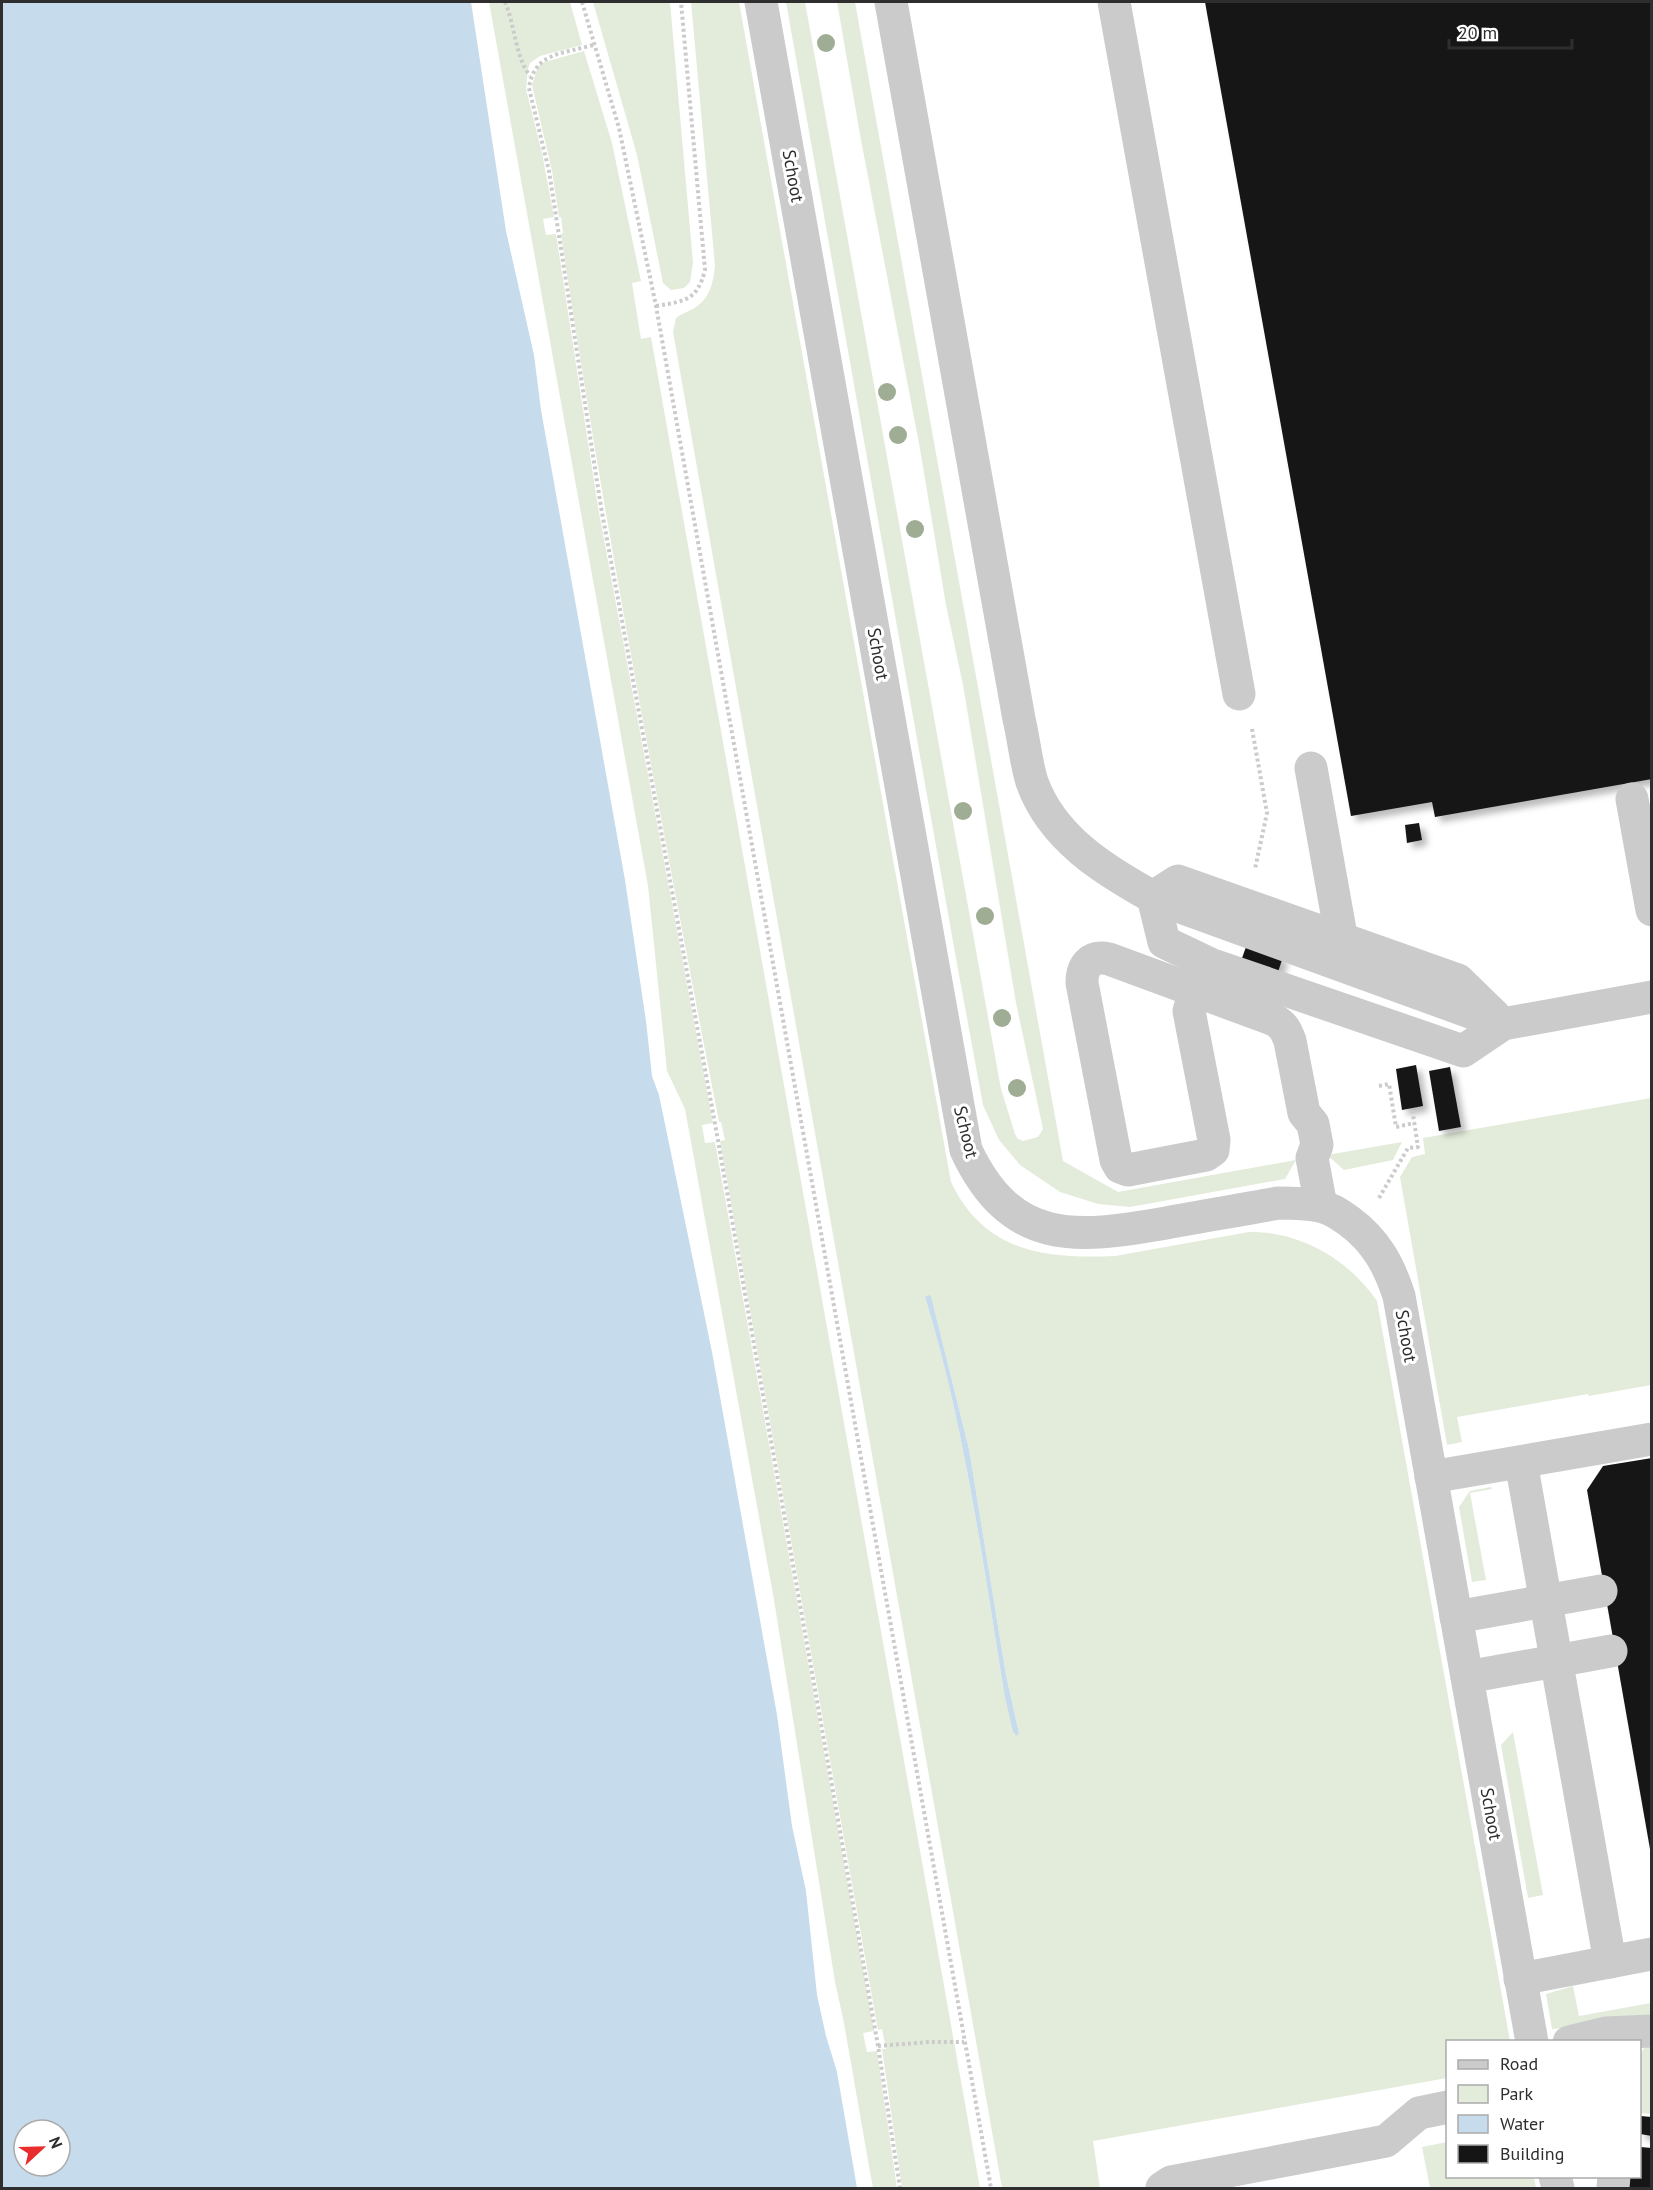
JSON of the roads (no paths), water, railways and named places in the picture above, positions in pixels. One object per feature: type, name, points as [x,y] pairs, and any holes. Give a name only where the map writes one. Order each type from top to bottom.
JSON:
[{"type":"street","name":"Schoot","points":[[762,2],[966,1150],[978,1174],[994,1195],[1014,1213],[1036,1225],[1060,1232],[1114,1232],[1278,1203],[1321,1206],[1334,1210],[1360,1230],[1381,1253],[1392,1274],[1399,1296],[1532,2040]]},
{"type":"street","points":[[891,2],[1032,783],[1060,831],[1104,869],[1153,897],[1344,953]]},
{"type":"street","points":[[1114,2],[1239,694]]},
{"type":"street","points":[[1311,768],[1344,953]]},
{"type":"street","points":[[1632,800],[1652,910]]},
{"type":"street","points":[[1153,897],[1178,881],[1245,905],[1344,953],[1503,1024]]},
{"type":"street","points":[[1153,897],[1164,942],[1210,964],[1463,1051],[1503,1024],[1652,997]]},
{"type":"street","points":[[1196,991],[1189,1011],[1214,1140],[1212,1150],[1206,1155],[1128,1170],[1120,1167],[1114,1153],[1082,973],[1093,959],[1101,958],[1196,991],[1281,1023],[1287,1030],[1290,1041],[1304,1113],[1297,1126],[1302,1148],[1312,1158],[1321,1206]]},
{"type":"street","points":[[1431,1477],[1652,1439]]},
{"type":"street","points":[[1521,1462],[1611,1962]]},
{"type":"street","points":[[1456,1617],[1600,1591]]},
{"type":"street","points":[[1467,1677],[1611,1651]]},
{"type":"street","points":[[1520,1979],[1652,1954]]},
{"type":"street","points":[[1584,2040],[1652,2031]]},
{"type":"street","points":[[1162,2188],[1171,2182],[1386,2141],[1419,2113],[1446,2107]]},
{"type":"water","points":[[2,2],[471,2],[506,231],[534,355],[541,410],[625,880],[652,1076],[659,1095],[712,1352],[777,1715],[792,1826],[806,1891],[817,1995],[837,2072],[857,2188],[2,2188]]},
{"type":"water","points":[[929,1295],[969,1449],[1006,1675],[1019,1733],[1016,1736],[1005,1698],[962,1446],[925,1297]]}]
